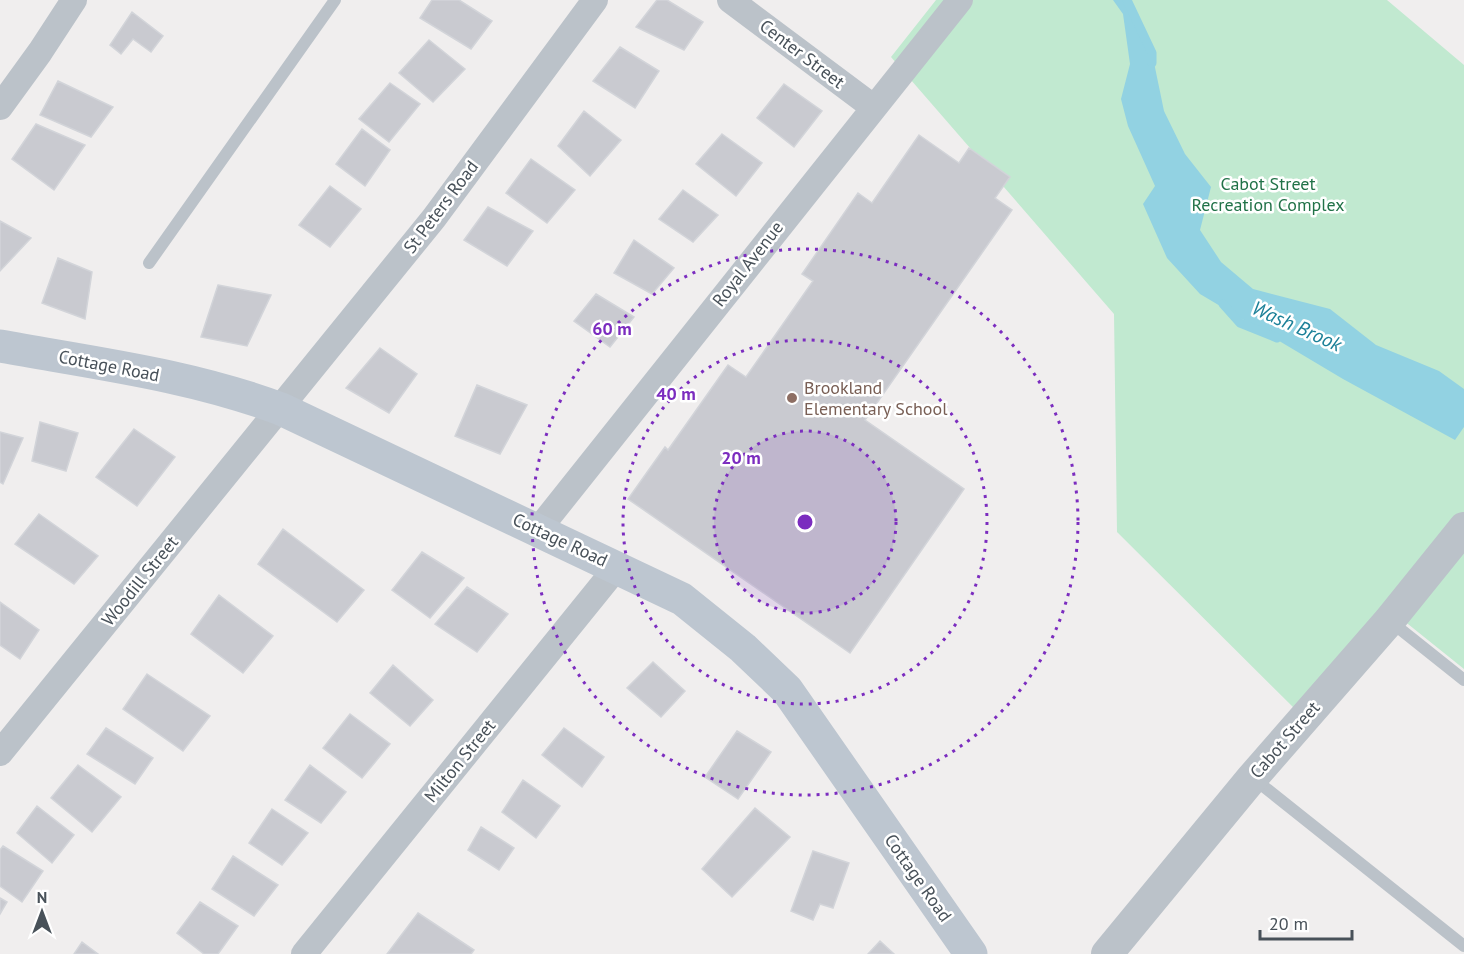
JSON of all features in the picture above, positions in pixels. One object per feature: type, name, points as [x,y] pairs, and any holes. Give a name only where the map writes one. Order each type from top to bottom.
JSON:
[{"type":"main road","name":"Cottage Road","points":[[0,346],[179,379],[246,396],[281,409],[682,599],[743,648],[787,690],[971,954]]},
{"type":"street","points":[[0,107],[74,0]]},
{"type":"street","name":"St Peters Road","points":[[281,409],[434,218],[595,0]]},
{"type":"street","name":"Center Street","points":[[730,0],[873,107]]},
{"type":"street","name":"Royal Avenue","points":[[538,530],[960,0]]},
{"type":"street","name":"Woodill Street","points":[[0,753],[281,409]]},
{"type":"street","name":"Cabot Street","points":[[1107,954],[1252,778],[1389,621],[1464,528]]},
{"type":"street","name":"Milton Street","points":[[304,954],[617,567]]},
{"type":"lane","points":[[149,263],[335,0]]},
{"type":"lane","points":[[1389,621],[1464,680]]},
{"type":"lane","points":[[1252,778],[1464,946]]},
{"type":"green space","name":"Cabot Street Recreation Complex","points":[[936,0],[1387,0],[1464,65],[1464,669],[1388,608],[1295,709],[1117,532],[1114,314],[891,57]]},
{"type":"water","points":[[1113,0],[1127,0],[1152,53],[1164,111],[1185,154],[1211,187],[1200,230],[1221,262],[1253,289],[1330,309],[1376,345],[1439,371],[1464,389],[1464,427],[1455,440],[1343,379],[1200,294],[1167,258],[1143,204],[1155,186],[1128,126],[1121,99],[1130,64],[1123,14]]},
{"type":"building","points":[[432,0],[459,0],[492,21],[471,49],[420,18]]},
{"type":"building","points":[[657,0],[667,0],[703,22],[684,50],[636,27]]},
{"type":"building","points":[[132,12],[163,36],[151,52],[133,39],[121,54],[110,45]]},
{"type":"building","points":[[429,40],[465,69],[433,102],[399,73]]},
{"type":"building","points":[[620,47],[659,71],[635,108],[593,81]]},
{"type":"building","points":[[58,81],[113,107],[91,137],[40,115]]},
{"type":"building","points":[[390,83],[420,104],[389,142],[359,119]]},
{"type":"building","points":[[784,84],[822,111],[794,147],[757,118]]},
{"type":"building","points":[[584,111],[621,140],[590,176],[558,146]]},
{"type":"building","points":[[36,124],[85,145],[54,190],[12,159]]},
{"type":"building","points":[[362,129],[390,150],[365,186],[336,164]]},
{"type":"building","points":[[722,134],[762,163],[736,196],[696,164]]},
{"type":"building","name":"Brookland Elementary School","points":[[919,135],[959,163],[969,148],[1010,177],[995,198],[1012,210],[865,420],[964,489],[850,653],[628,499],[665,447],[668,450],[728,365],[746,377],[813,281],[802,274],[858,193],[872,203]]},
{"type":"building","points":[[531,159],[575,190],[547,223],[506,193]]},
{"type":"building","points":[[330,186],[361,209],[330,247],[299,225]]},
{"type":"building","points":[[683,190],[718,215],[693,242],[659,219]]},
{"type":"building","points":[[488,207],[533,231],[507,266],[464,240]]},
{"type":"building","points":[[0,221],[31,238],[0,271]]},
{"type":"building","points":[[634,240],[674,268],[652,294],[614,273]]},
{"type":"building","points":[[58,258],[92,272],[85,319],[42,303]]},
{"type":"building","points":[[218,285],[271,295],[247,346],[201,337]]},
{"type":"building","points":[[596,294],[634,317],[610,347],[574,321]]},
{"type":"building","points":[[380,348],[417,374],[389,413],[346,388]]},
{"type":"building","points":[[477,385],[527,405],[500,454],[455,436]]},
{"type":"building","points":[[40,422],[78,433],[66,471],[32,461]]},
{"type":"building","points":[[134,429],[175,457],[137,506],[96,477]]},
{"type":"building","points":[[0,432],[23,438],[3,484],[0,482]]},
{"type":"building","points":[[39,514],[98,556],[74,584],[15,544]]},
{"type":"building","points":[[283,529],[364,590],[337,622],[258,564]]},
{"type":"building","points":[[422,552],[464,578],[430,618],[392,590]]},
{"type":"building","points":[[467,587],[508,614],[477,652],[435,624]]},
{"type":"building","points":[[219,595],[273,636],[243,673],[191,634]]},
{"type":"building","points":[[0,602],[39,630],[20,659],[0,645]]},
{"type":"building","points":[[653,662],[685,691],[661,717],[627,688]]},
{"type":"building","points":[[393,665],[433,700],[410,726],[370,693]]},
{"type":"building","points":[[147,674],[210,716],[183,751],[123,709]]},
{"type":"building","points":[[350,714],[390,744],[362,778],[323,748]]},
{"type":"building","points":[[106,728],[153,758],[135,784],[87,754]]},
{"type":"building","points":[[564,728],[604,757],[582,787],[542,755]]},
{"type":"building","points":[[737,731],[771,752],[738,799],[705,777]]},
{"type":"building","points":[[78,765],[121,797],[92,832],[51,798]]},
{"type":"building","points":[[310,765],[346,792],[321,823],[285,800]]},
{"type":"building","points":[[523,780],[560,806],[536,838],[502,812]]},
{"type":"building","points":[[37,806],[74,835],[52,863],[17,833]]},
{"type":"building","points":[[755,808],[790,837],[732,897],[702,869]]},
{"type":"building","points":[[272,809],[308,833],[282,865],[249,843]]},
{"type":"building","points":[[481,827],[514,848],[499,870],[468,850]]},
{"type":"building","points":[[3,846],[43,871],[22,902],[0,886],[0,850]]},
{"type":"building","points":[[813,851],[849,863],[833,908],[820,904],[813,920],[791,911]]},
{"type":"building","points":[[233,856],[278,885],[254,916],[212,889]]},
{"type":"building","points":[[0,898],[7,902],[0,914]]},
{"type":"building","points":[[200,902],[238,926],[218,954],[204,954],[177,933]]},
{"type":"building","points":[[418,913],[474,950],[471,954],[387,954]]},
{"type":"building","points":[[880,941],[894,954],[868,954]]},
{"type":"building","points":[[82,942],[98,954],[74,954]]},
{"type":"waterway","name":"Wash Brook","points":[[1127,0],[1152,53],[1152,63]]},
{"type":"waterway","name":"Wash Brook","points":[[1223,304],[1240,323],[1277,338]]},
{"type":"place","name":"Brookland Elementary School","points":[[792,398]]}]
